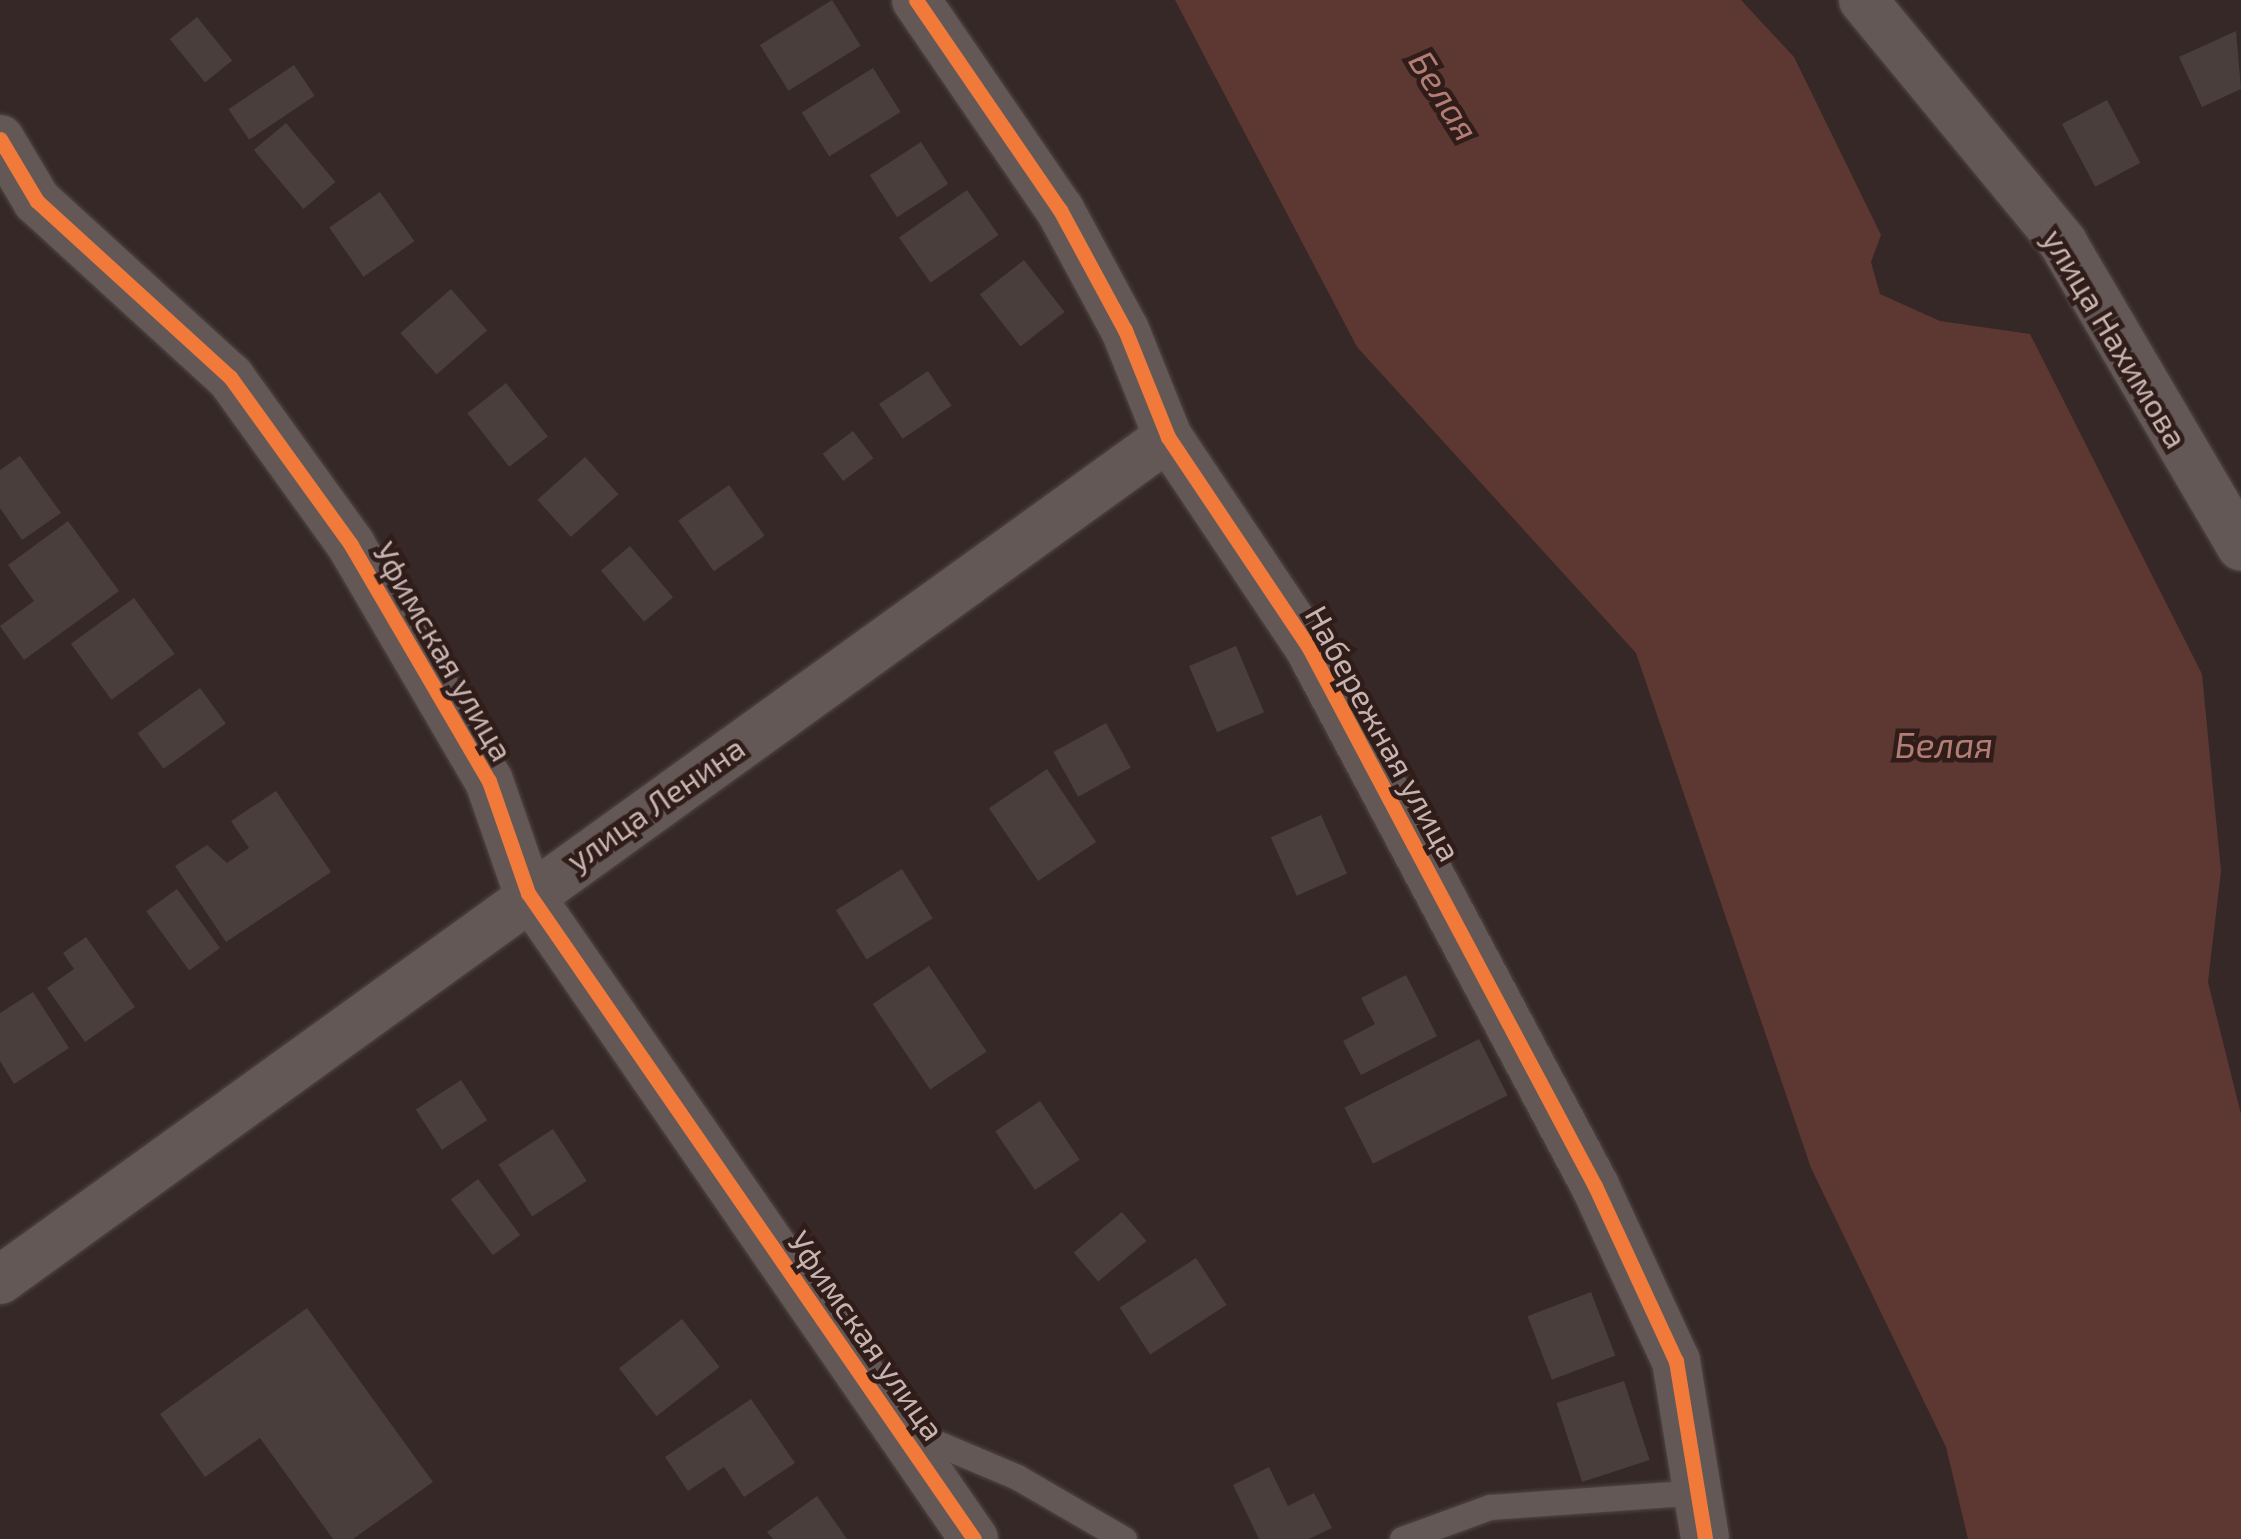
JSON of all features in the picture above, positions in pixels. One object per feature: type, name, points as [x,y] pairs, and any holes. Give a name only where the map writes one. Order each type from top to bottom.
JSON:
[{"type":"street","name":"Набережная улица","points":[[916,0],[1060,210],[1126,330],[1168,437],[1308,646],[1594,1186],[1676,1361],[1705,1539]]},
{"type":"street","name":"улица Нахимова","points":[[1863,0],[2063,243],[2241,547]]},
{"type":"street","name":"Уфимская улица","points":[[0,139],[36,201],[230,378],[351,544],[490,781],[528,893],[974,1539]]},
{"type":"street","name":"улица Ленина","points":[[0,1280],[528,893],[1168,437]]},
{"type":"lane","points":[[896,1426],[1017,1476],[1124,1539]]},
{"type":"lane","points":[[1402,1539],[1490,1507],[1700,1492]]},
{"type":"water","name":"Белая","points":[[1175,0],[1741,0],[1794,57],[1881,235],[1871,262],[1880,294],[1940,321],[2030,334],[2202,674],[2221,871],[2208,982],[2241,1114],[2241,1539],[1968,1539],[1946,1447],[1811,1168],[1636,653],[1357,347]]},
{"type":"building","points":[[832,0],[861,46],[789,91],[760,45]]},
{"type":"building","points":[[197,17],[232,61],[205,83],[170,39]]},
{"type":"building","points":[[2236,31],[2241,89],[2202,107],[2179,57]]},
{"type":"building","points":[[294,65],[315,96],[249,140],[229,109]]},
{"type":"building","points":[[873,68],[901,112],[829,157],[802,113]]},
{"type":"building","points":[[2107,100],[2140,163],[2095,187],[2062,124]]},
{"type":"building","points":[[286,123],[335,182],[303,209],[254,150]]},
{"type":"building","points":[[921,142],[948,184],[897,217],[870,175]]},
{"type":"building","points":[[967,190],[999,235],[931,283],[899,238]]},
{"type":"building","points":[[380,192],[414,241],[364,277],[329,228]]},
{"type":"building","points":[[1024,260],[1065,312],[1021,346],[980,294]]},
{"type":"building","points":[[451,289],[487,331],[437,374],[400,333]]},
{"type":"building","points":[[928,371],[951,406],[903,439],[879,404]]},
{"type":"building","points":[[506,383],[548,437],[509,467],[467,413]]},
{"type":"building","points":[[853,431],[873,458],[843,481],[823,454]]},
{"type":"building","points":[[20,456],[61,513],[22,540],[0,508],[0,470]]},
{"type":"building","points":[[585,457],[618,494],[571,537],[537,500]]},
{"type":"building","points":[[729,485],[765,536],[714,571],[678,521]]},
{"type":"building","points":[[68,521],[119,591],[24,660],[0,626],[34,601],[8,565]]},
{"type":"building","points":[[630,546],[673,597],[644,622],[601,570]]},
{"type":"building","points":[[134,598],[175,654],[111,700],[71,644]]},
{"type":"building","points":[[1236,646],[1264,712],[1217,732],[1189,666]]},
{"type":"building","points":[[200,688],[226,724],[164,769],[138,733]]},
{"type":"building","points":[[1106,723],[1131,768],[1078,797],[1054,752]]},
{"type":"building","points":[[1047,769],[1096,842],[1038,881],[989,808]]},
{"type":"building","points":[[276,791],[331,872],[226,942],[175,866],[207,845],[227,863],[249,848],[231,821]]},
{"type":"building","points":[[1321,815],[1347,873],[1297,896],[1271,837]]},
{"type":"building","points":[[902,869],[933,918],[867,960],[836,910]]},
{"type":"building","points":[[177,889],[220,948],[189,970],[146,911]]},
{"type":"building","points":[[86,937],[135,1007],[85,1042],[47,988],[74,969],[63,953]]},
{"type":"building","points":[[929,966],[987,1051],[930,1089],[873,1004]]},
{"type":"building","points":[[1406,975],[1437,1036],[1361,1075],[1343,1041],[1375,1024],[1361,998]]},
{"type":"building","points":[[33,992],[69,1048],[14,1084],[0,1061],[0,1013]]},
{"type":"building","points":[[1479,1039],[1508,1095],[1373,1164],[1344,1108]]},
{"type":"building","points":[[461,1080],[487,1120],[442,1150],[416,1109]]},
{"type":"building","points":[[1040,1101],[1080,1160],[1035,1190],[995,1131]]},
{"type":"building","points":[[553,1129],[587,1181],[532,1216],[498,1164]]},
{"type":"building","points":[[478,1179],[520,1235],[493,1255],[451,1199]]},
{"type":"building","points":[[1122,1212],[1146,1241],[1098,1282],[1074,1252]]},
{"type":"building","points":[[1196,1258],[1226,1305],[1150,1355],[1120,1308]]},
{"type":"building","points":[[1591,1292],[1615,1355],[1552,1380],[1528,1316]]},
{"type":"building","points":[[307,1308],[433,1482],[353,1539],[333,1539],[260,1438],[205,1477],[160,1414]]},
{"type":"building","points":[[682,1319],[720,1367],[657,1416],[619,1368]]},
{"type":"building","points":[[1624,1381],[1650,1460],[1582,1482],[1556,1403]]},
{"type":"building","points":[[751,1399],[795,1463],[744,1497],[724,1467],[688,1491],[665,1457]]},
{"type":"building","points":[[1269,1467],[1288,1506],[1314,1493],[1332,1528],[1309,1539],[1259,1539],[1233,1485]]},
{"type":"building","points":[[817,1496],[847,1539],[773,1539],[767,1532]]},
{"type":"cycle path","points":[[916,0],[1060,210],[1125,330],[1168,437],[1308,646],[1595,1186],[1676,1361],[1705,1539]]},
{"type":"cycle path","points":[[0,139],[37,201],[230,377],[351,545],[489,781],[528,893],[974,1539]]}]
